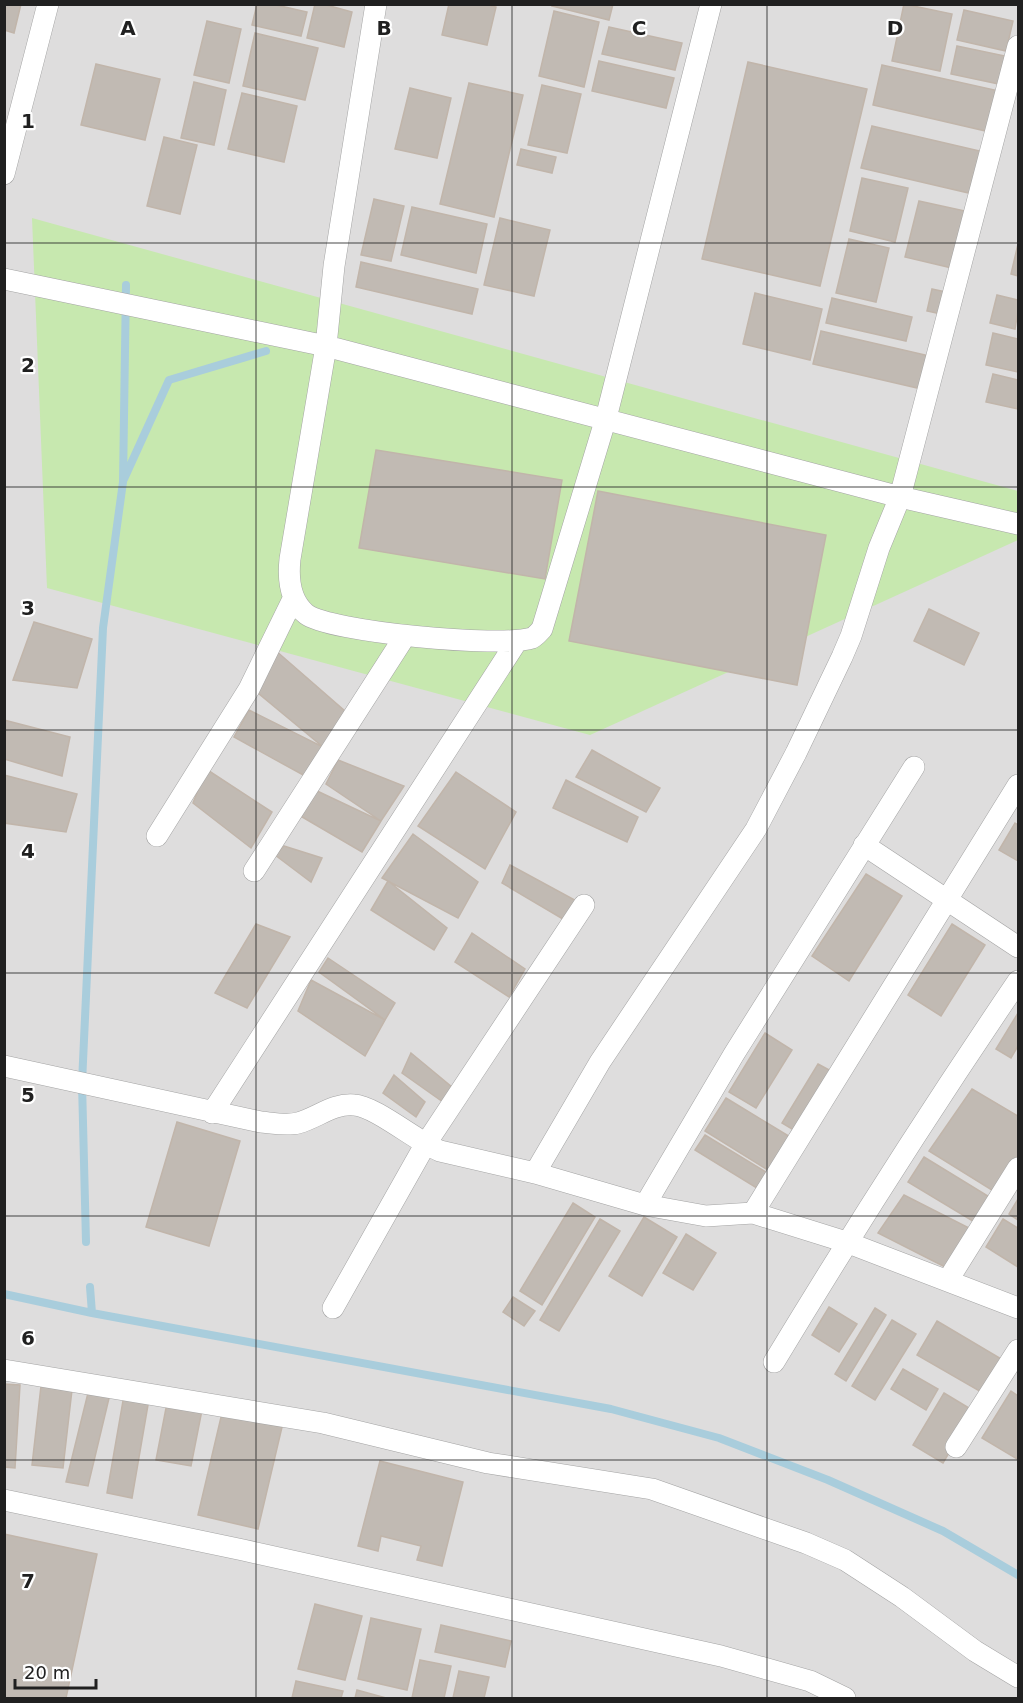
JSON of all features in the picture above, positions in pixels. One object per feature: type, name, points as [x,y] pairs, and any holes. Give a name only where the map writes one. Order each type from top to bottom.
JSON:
[{"type":"street","points":[[4,174],[48,4]]},
{"type":"street","points":[[376,4],[334,266],[326,346],[290,559],[288,574],[293,599],[306,614],[327,623],[405,636],[517,641],[535,637],[542,629],[606,418],[711,4]]},
{"type":"street","points":[[535,1173],[600,1062],[756,829],[796,753],[851,636],[879,548],[900,497],[1018,46]]},
{"type":"street","points":[[4,279],[326,346],[900,497],[1018,524]]},
{"type":"street","points":[[157,836],[249,689],[293,599]]},
{"type":"street","points":[[254,871],[405,636]]},
{"type":"street","points":[[212,1113],[517,641]]},
{"type":"street","points":[[645,1205],[734,1054],[914,766]]},
{"type":"street","points":[[753,1213],[1018,785]]},
{"type":"street","points":[[864,845],[1018,947]]},
{"type":"street","points":[[333,1308],[425,1145],[584,905]]},
{"type":"street","points":[[774,1362],[846,1242],[933,1106],[1018,981]]},
{"type":"street","points":[[4,1066],[261,1122],[295,1124],[329,1108],[355,1104],[376,1113],[425,1145],[440,1151],[535,1173],[645,1205],[706,1216],[753,1213],[846,1242],[1018,1308]]},
{"type":"street","points":[[948,1280],[1018,1168]]},
{"type":"street","points":[[956,1447],[1018,1350]]},
{"type":"street","points":[[4,1370],[323,1423],[488,1463],[652,1489],[806,1543],[845,1560],[902,1597],[975,1651],[1018,1677]]},
{"type":"street","points":[[4,1500],[243,1550],[721,1656],[810,1681],[845,1698]]},
{"type":"shaded area","points":[[5,5],[1018,5],[1018,1698],[5,1698]]},
{"type":"green space","points":[[32,218],[1018,491],[1018,540],[590,735],[47,588]]},
{"type":"building","points":[[4,4],[21,4],[14,33],[4,30]]},
{"type":"building","points":[[257,4],[272,4],[307,12],[301,36],[252,25]]},
{"type":"building","points":[[315,4],[352,12],[344,47],[307,38]]},
{"type":"building","points":[[449,4],[485,4],[496,7],[487,45],[442,35]]},
{"type":"building","points":[[553,4],[613,4],[609,20],[552,6]]},
{"type":"building","points":[[904,4],[952,14],[940,71],[892,61]]},
{"type":"building","points":[[964,10],[1013,21],[1006,51],[957,40]]},
{"type":"building","points":[[554,11],[599,22],[584,87],[539,76]]},
{"type":"building","points":[[207,21],[241,29],[229,83],[194,75]]},
{"type":"building","points":[[609,27],[682,43],[675,70],[602,54]]},
{"type":"building","points":[[255,33],[318,48],[305,100],[243,86]]},
{"type":"building","points":[[957,46],[1005,56],[999,84],[951,74]]},
{"type":"building","points":[[599,61],[674,78],[666,108],[592,91]]},
{"type":"building","points":[[748,62],[867,89],[820,286],[702,259]]},
{"type":"building","points":[[96,64],[160,79],[145,140],[81,125]]},
{"type":"building","points":[[882,65],[999,91],[990,132],[873,105]]},
{"type":"building","points":[[194,82],[226,90],[214,145],[181,138]]},
{"type":"building","points":[[469,83],[523,95],[494,217],[440,204]]},
{"type":"building","points":[[542,85],[581,94],[567,153],[528,145]]},
{"type":"building","points":[[410,88],[451,98],[437,158],[395,149]]},
{"type":"building","points":[[242,93],[297,106],[284,162],[228,149]]},
{"type":"building","points":[[872,126],[984,152],[973,194],[861,168]]},
{"type":"building","points":[[164,137],[197,145],[180,214],[147,206]]},
{"type":"building","points":[[521,149],[556,157],[552,173],[517,165]]},
{"type":"building","points":[[862,178],[908,188],[895,242],[850,231]]},
{"type":"building","points":[[374,199],[404,206],[391,261],[361,255]]},
{"type":"building","points":[[919,201],[965,211],[952,268],[905,257]]},
{"type":"building","points":[[412,207],[487,224],[476,273],[401,255]]},
{"type":"building","points":[[500,218],[550,230],[534,296],[484,285]]},
{"type":"building","points":[[849,239],[889,248],[876,302],[836,293]]},
{"type":"building","points":[[1018,244],[1018,276],[1011,274]]},
{"type":"building","points":[[361,262],[478,289],[472,314],[356,287]]},
{"type":"building","points":[[932,289],[951,293],[946,315],[927,311]]},
{"type":"building","points":[[755,293],[822,309],[810,360],[743,344]]},
{"type":"building","points":[[997,295],[1018,300],[1015,329],[990,323]]},
{"type":"building","points":[[832,298],[912,317],[906,341],[826,323]]},
{"type":"building","points":[[821,331],[934,357],[926,390],[813,364]]},
{"type":"building","points":[[993,333],[1018,339],[1018,372],[986,365]]},
{"type":"building","points":[[993,374],[1018,380],[1018,409],[986,402]]},
{"type":"building","points":[[376,450],[562,480],[545,579],[359,548]]},
{"type":"building","points":[[598,491],[826,535],[797,685],[569,641]]},
{"type":"building","points":[[929,609],[979,633],[964,665],[914,641]]},
{"type":"building","points":[[34,622],[92,639],[77,688],[13,680]]},
{"type":"building","points":[[275,650],[346,712],[323,747],[253,689]]},
{"type":"building","points":[[249,710],[323,747],[305,776],[234,737]]},
{"type":"building","points":[[4,720],[70,737],[62,776],[4,759]]},
{"type":"building","points":[[592,750],[660,788],[646,812],[576,777]]},
{"type":"building","points":[[338,760],[404,786],[381,821],[326,784]]},
{"type":"building","points":[[206,769],[272,812],[251,848],[193,803]]},
{"type":"building","points":[[456,772],[516,812],[485,869],[418,826]]},
{"type":"building","points":[[4,775],[77,794],[66,832],[4,823]]},
{"type":"building","points":[[566,780],[638,817],[627,842],[553,808]]},
{"type":"building","points":[[315,790],[381,821],[362,852],[292,811]]},
{"type":"building","points":[[1015,823],[1018,825],[1018,861],[999,850]]},
{"type":"building","points":[[413,834],[478,882],[458,918],[382,878]]},
{"type":"building","points":[[284,846],[322,858],[311,882],[275,855]]},
{"type":"building","points":[[510,865],[584,905],[563,919],[502,883]]},
{"type":"building","points":[[866,874],[902,896],[849,981],[812,956]]},
{"type":"building","points":[[388,881],[447,928],[434,950],[371,910]]},
{"type":"building","points":[[256,924],[290,937],[247,1008],[215,993]]},
{"type":"building","points":[[952,924],[985,945],[941,1016],[908,995]]},
{"type":"building","points":[[472,933],[525,969],[509,997],[455,962]]},
{"type":"building","points":[[328,958],[395,1003],[385,1020],[319,972]]},
{"type":"building","points":[[311,980],[385,1020],[365,1056],[298,1011]]},
{"type":"building","points":[[1018,1013],[1018,1046],[1011,1058],[996,1049]]},
{"type":"building","points":[[765,1033],[792,1050],[756,1108],[729,1092]]},
{"type":"building","points":[[411,1053],[453,1088],[443,1102],[402,1073]]},
{"type":"building","points":[[818,1064],[833,1072],[797,1132],[782,1123]]},
{"type":"building","points":[[394,1075],[425,1102],[416,1117],[383,1093]]},
{"type":"building","points":[[972,1089],[1018,1116],[1018,1156],[995,1192],[929,1151]]},
{"type":"building","points":[[726,1098],[792,1138],[771,1172],[705,1131]]},
{"type":"building","points":[[177,1122],[240,1141],[209,1246],[146,1227]]},
{"type":"building","points":[[705,1135],[769,1174],[760,1190],[695,1150]]},
{"type":"building","points":[[924,1157],[996,1201],[981,1226],[908,1182]]},
{"type":"building","points":[[904,1195],[973,1230],[949,1269],[878,1233]]},
{"type":"building","points":[[1018,1199],[1018,1220],[1009,1214]]},
{"type":"building","points":[[573,1203],[595,1217],[542,1305],[520,1291]]},
{"type":"building","points":[[644,1217],[677,1237],[642,1296],[609,1276]]},
{"type":"building","points":[[600,1219],[620,1231],[559,1331],[540,1320]]},
{"type":"building","points":[[1003,1219],[1018,1228],[1018,1267],[986,1247]]},
{"type":"building","points":[[686,1234],[716,1253],[693,1290],[663,1273]]},
{"type":"building","points":[[513,1297],[535,1311],[524,1326],[503,1312]]},
{"type":"building","points":[[829,1307],[857,1324],[839,1352],[812,1335]]},
{"type":"building","points":[[875,1308],[886,1315],[846,1381],[835,1374]]},
{"type":"building","points":[[892,1320],[916,1334],[875,1400],[852,1386]]},
{"type":"building","points":[[937,1321],[1003,1360],[983,1393],[917,1355]]},
{"type":"building","points":[[903,1369],[938,1389],[926,1410],[891,1389]]},
{"type":"building","points":[[4,1384],[20,1385],[15,1468],[4,1467]]},
{"type":"building","points":[[41,1386],[72,1390],[63,1468],[32,1465]]},
{"type":"building","points":[[89,1389],[110,1394],[88,1486],[66,1482]]},
{"type":"building","points":[[1011,1391],[1018,1396],[1017,1459],[982,1438]]},
{"type":"building","points":[[944,1393],[974,1411],[943,1463],[913,1445]]},
{"type":"building","points":[[124,1395],[149,1399],[132,1498],[107,1493]]},
{"type":"building","points":[[167,1403],[202,1410],[191,1466],[156,1460]]},
{"type":"building","points":[[222,1413],[282,1427],[258,1529],[198,1515]]},
{"type":"building","points":[[380,1461],[463,1482],[442,1566],[417,1560],[421,1546],[381,1536],[378,1551],[358,1546]]},
{"type":"building","points":[[4,1534],[97,1554],[66,1698],[4,1698]]},
{"type":"building","points":[[315,1604],[362,1616],[345,1680],[298,1669]]},
{"type":"building","points":[[371,1618],[421,1629],[407,1690],[358,1679]]},
{"type":"building","points":[[441,1625],[511,1641],[505,1667],[435,1652]]},
{"type":"building","points":[[420,1660],[451,1666],[444,1698],[412,1698]]},
{"type":"building","points":[[459,1671],[489,1677],[484,1698],[453,1698]]},
{"type":"building","points":[[296,1681],[343,1691],[341,1698],[292,1698]]},
{"type":"building","points":[[357,1690],[386,1698],[355,1698]]},
{"type":"waterway","points":[[86,1242],[82,1083],[103,628],[123,482],[126,285]]},
{"type":"waterway","points":[[124,479],[169,380],[266,351]]},
{"type":"waterway","points":[[90,1287],[92,1313]]},
{"type":"waterway","points":[[4,1294],[92,1313],[611,1409],[719,1438],[828,1480],[943,1531],[1018,1575]]}]
